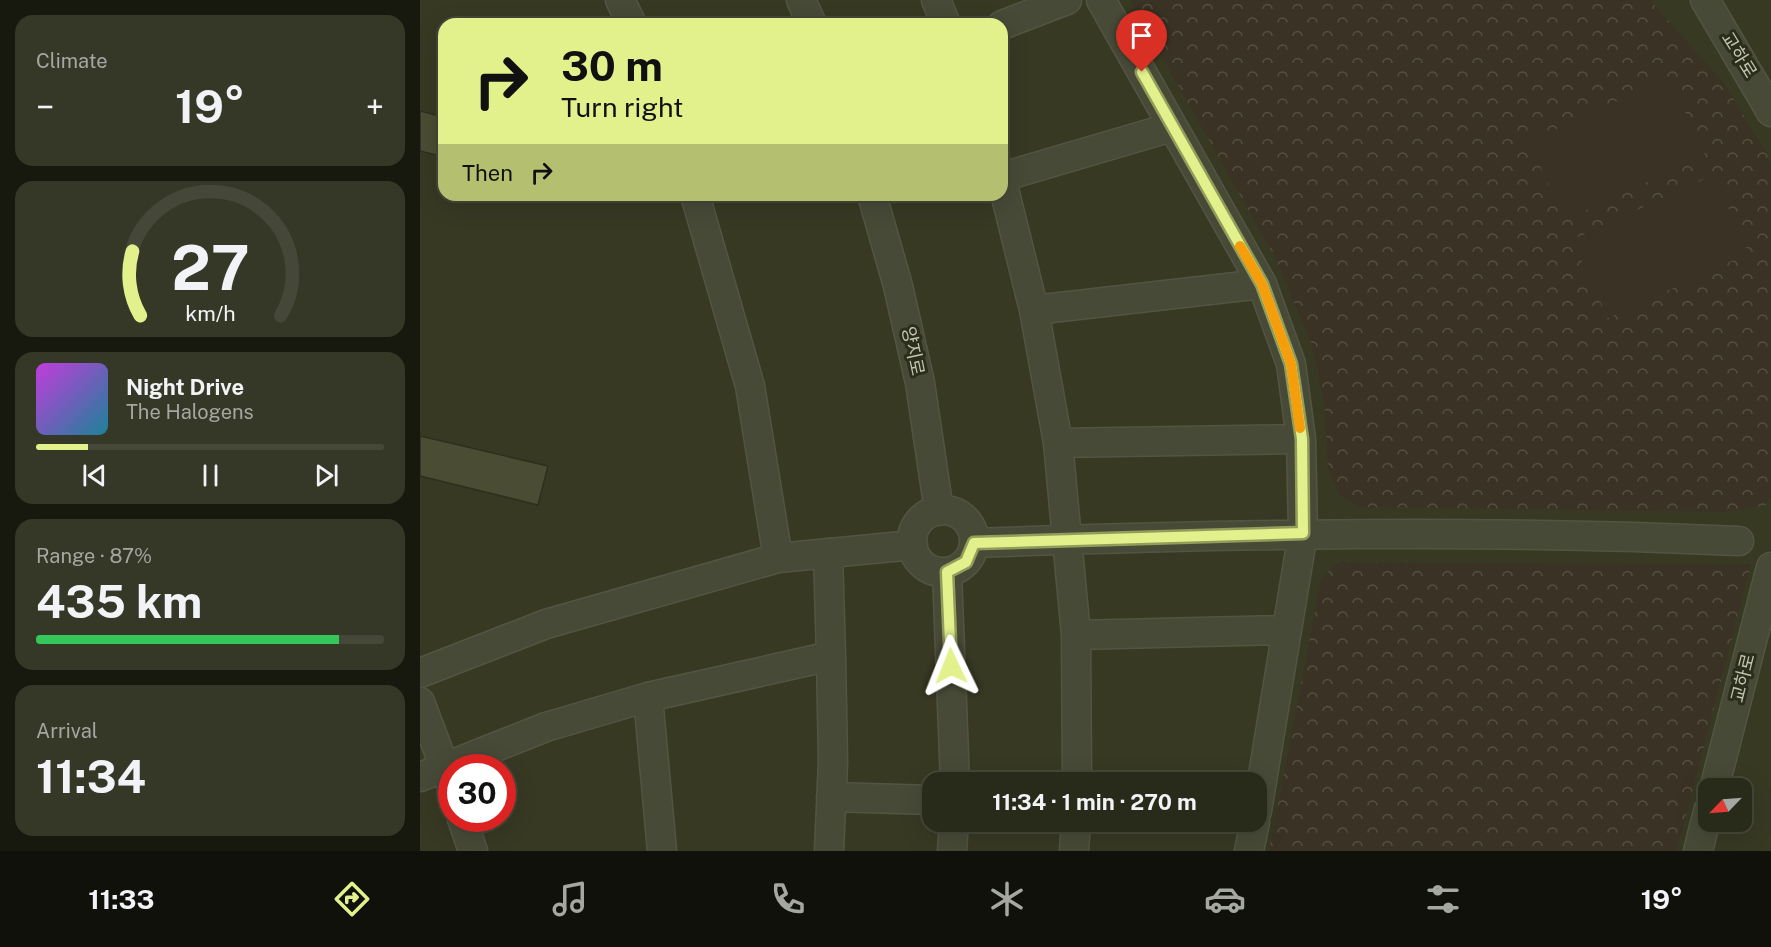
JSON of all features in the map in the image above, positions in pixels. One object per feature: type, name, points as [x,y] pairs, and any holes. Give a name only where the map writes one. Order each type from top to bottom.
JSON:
[{"type":"street","points":[[620,0],[629,18]]},
{"type":"street","points":[[801,0],[809,18]]},
{"type":"street","points":[[936,0],[944,18]]},
{"type":"street","points":[[1008,23],[1067,0]]},
{"type":"street","points":[[1101,0],[1262,284],[1291,364],[1302,439],[1303,533],[1263,772]]},
{"type":"street","name":"교하로","points":[[1705,0],[1771,112]]},
{"type":"street","points":[[1008,177],[1172,127]]},
{"type":"street","points":[[697,201],[750,386],[778,558]]},
{"type":"street","name":"양지로","points":[[874,201],[898,286],[920,383],[939,511]]},
{"type":"street","points":[[1007,201],[1034,310],[1058,443],[1076,635],[1077,772]]},
{"type":"street","points":[[1034,310],[1262,284]]},
{"type":"street","points":[[1058,443],[1302,439]]},
{"type":"street","points":[[939,511],[960,515],[968,523],[974,543],[966,562],[947,572],[928,569],[921,563],[912,545],[913,536],[922,519],[939,511]]},
{"type":"street","points":[[974,543],[1303,533],[1610,535],[1739,541]]},
{"type":"street","points":[[420,673],[546,624],[778,558],[912,545]]},
{"type":"street","points":[[828,553],[831,656],[829,851]]},
{"type":"street","name":"교하로","points":[[1717,778],[1771,567]]},
{"type":"street","points":[[947,572],[955,772]]},
{"type":"street","points":[[1076,635],[1286,630]]},
{"type":"street","points":[[488,754],[546,727],[648,698],[831,656]]},
{"type":"street","points":[[648,698],[662,851]]},
{"type":"street","points":[[420,702],[438,773]]},
{"type":"street","points":[[831,797],[922,800]]},
{"type":"street","points":[[466,832],[473,851]]},
{"type":"street","points":[[952,851],[953,832]]},
{"type":"street","points":[[1074,851],[1075,832]]},
{"type":"street","points":[[1249,851],[1253,832]]},
{"type":"street","points":[[1698,851],[1703,832]]},
{"type":"green space","points":[[1130,0],[1650,0],[1724,83],[1768,156],[1771,167],[1771,498],[1766,505],[1726,512],[1361,507],[1340,496],[1328,469],[1325,407],[1311,343],[1276,259]]},
{"type":"green space","points":[[1669,77],[1705,155],[1565,220],[1529,142]]},
{"type":"green space","points":[[1713,175],[1749,253],[1608,318],[1572,240]]},
{"type":"green space","points":[[1337,562],[1751,564],[1677,851],[1269,851],[1321,580]]},
{"type":"building","points":[[420,111],[438,116],[438,156],[420,151]]},
{"type":"building","points":[[420,436],[548,466],[538,505],[420,476]]},
{"type":"slow traffic","points":[[1240,246],[1262,284],[1291,364],[1300,428]]},
{"type":"route","points":[[951,666],[947,572],[957,569],[966,562],[972,553],[974,543],[1303,533],[1302,439],[1291,364],[1262,284],[1142,72]]}]
